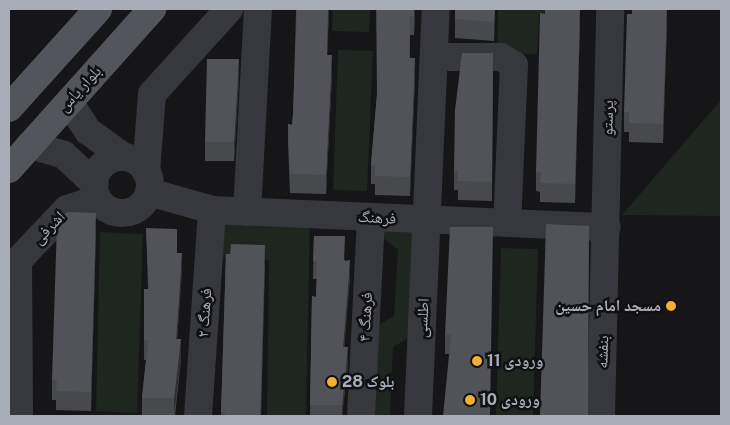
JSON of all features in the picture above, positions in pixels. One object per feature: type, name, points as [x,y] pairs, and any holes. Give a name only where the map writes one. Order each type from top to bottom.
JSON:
[{"type":"main road","points":[[9,108],[98,9]]},
{"type":"main road","name":"بلوار یاس","points":[[9,169],[152,9]]},
{"type":"street","points":[[30,145],[64,155],[96,192],[121,213],[138,208],[140,174],[152,94],[229,9]]},
{"type":"street","points":[[248,212],[258,9]]},
{"type":"street","name":"اطلسی","points":[[418,416],[429,220],[436,9]]},
{"type":"street","name":"پرستو","points":[[607,227],[610,9]]},
{"type":"street","points":[[434,58],[501,57],[514,65],[507,223]]},
{"type":"street","points":[[69,102],[88,130],[140,174]]},
{"type":"street","points":[[96,192],[107,162],[140,174]]},
{"type":"street","name":"فرهنگ","points":[[140,174],[212,210],[607,227]]},
{"type":"street","name":"اشرفی","points":[[13,265],[67,209],[96,192]]},
{"type":"street","name":"فرهنگ ۲","points":[[198,416],[212,210]]},
{"type":"street","name":"فرهنگ ۴","points":[[361,416],[371,217]]},
{"type":"street","name":"بنفشه","points":[[601,416],[607,227]]},
{"type":"street","points":[[13,265],[19,415]]},
{"type":"shaded area","points":[[333,9],[370,9],[369,32],[332,31]]},
{"type":"shaded area","points":[[498,9],[571,9],[577,14],[539,14],[537,54],[497,53]]},
{"type":"shaded area","points":[[338,50],[373,51],[367,191],[333,190]]},
{"type":"shaded area","points":[[721,100],[721,216],[622,215]]},
{"type":"shaded area","points":[[212,210],[310,215],[306,416],[267,416],[269,260],[208,257]]},
{"type":"shaded area","points":[[429,220],[422,330],[393,347],[390,416],[361,416],[365,333],[394,316],[398,250],[370,227]]},
{"type":"shaded area","points":[[100,232],[143,234],[137,413],[96,411]]},
{"type":"shaded area","points":[[501,248],[538,249],[533,416],[496,416]]},
{"type":"building","points":[[297,9],[328,9],[327,55],[332,55],[326,175],[290,174],[288,124],[292,125],[293,115]]},
{"type":"building","points":[[377,9],[414,9],[414,16],[410,16],[409,58],[415,58],[410,177],[375,176],[375,165],[371,165],[377,94]]},
{"type":"building","points":[[455,9],[495,9],[494,22],[455,19]]},
{"type":"building","points":[[545,9],[580,9],[575,184],[540,183],[541,172],[536,172],[540,13],[545,14]]},
{"type":"building","points":[[632,9],[667,9],[663,124],[629,123],[629,112],[624,112],[627,14],[632,14]]},
{"type":"building","points":[[462,53],[493,53],[492,182],[458,181],[458,170],[454,171],[455,110]]},
{"type":"building","points":[[207,59],[239,59],[234,142],[205,142]]},
{"type":"building","points":[[67,212],[96,213],[91,392],[56,391],[57,380],[52,380],[57,223]]},
{"type":"building","points":[[546,224],[589,226],[588,416],[540,416]]},
{"type":"building","points":[[450,227],[493,227],[490,416],[443,416],[451,335],[445,335]]},
{"type":"building","points":[[146,228],[177,229],[177,253],[182,253],[176,339],[181,339],[174,398],[142,398],[148,341],[144,340],[144,289],[149,289]]},
{"type":"building","points":[[314,236],[345,236],[344,261],[350,260],[343,347],[348,347],[342,405],[310,405],[312,296],[316,297],[317,262],[313,261]]},
{"type":"building","points":[[231,244],[265,245],[260,416],[225,416],[225,412],[221,412],[226,254],[230,254]]},
{"type":"place","name":"مسجد امام حسین","points":[[671,306]]},
{"type":"place","name":"ورودی 11","points":[[477,361]]},
{"type":"place","name":"بلوک 28","points":[[332,382]]},
{"type":"place","name":"ورودی 10","points":[[470,400]]}]
